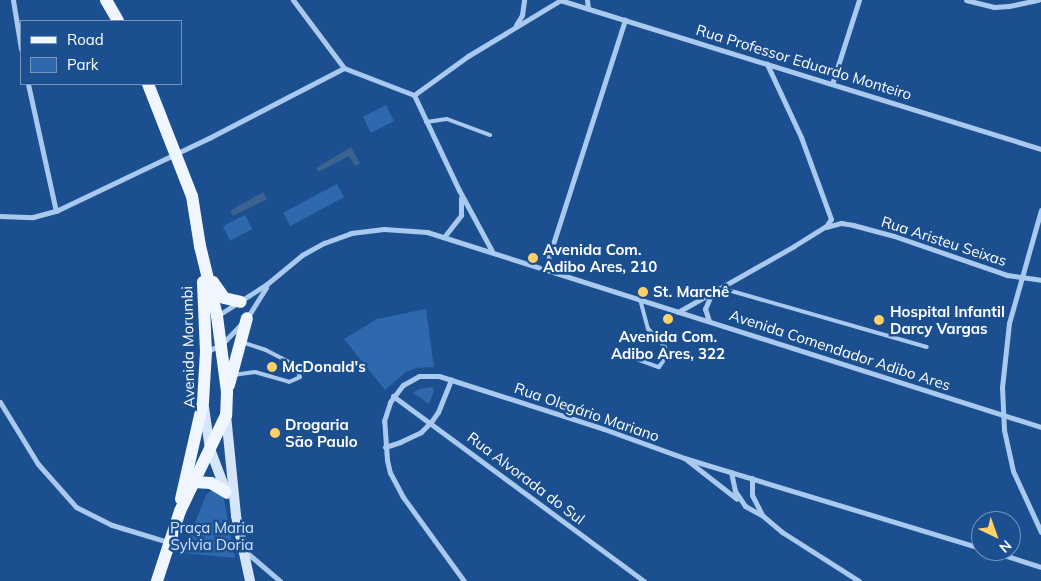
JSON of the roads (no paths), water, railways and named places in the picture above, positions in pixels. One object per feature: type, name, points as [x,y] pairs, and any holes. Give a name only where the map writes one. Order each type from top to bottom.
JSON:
[{"type":"main road","points":[[106,0],[117,20]]},
{"type":"main road","name":"Avenida Morumbi","points":[[148,85],[192,196],[203,262],[217,316],[227,392],[226,416],[236,516],[250,581]]},
{"type":"main road","points":[[203,262],[219,294],[228,300],[241,302]]},
{"type":"main road","name":"Avenida Morumbi","points":[[203,262],[206,352],[203,402],[210,449],[236,516]]},
{"type":"main road","points":[[227,392],[246,318]]},
{"type":"main road","points":[[180,511],[185,474],[203,402]]},
{"type":"main road","points":[[157,581],[180,511],[226,416]]},
{"type":"main road","points":[[194,482],[211,483],[226,492]]},
{"type":"street","points":[[12,0],[20,44]]},
{"type":"street","points":[[293,0],[344,68],[414,95],[459,190],[492,252]]},
{"type":"street","points":[[515,27],[522,15],[524,0]]},
{"type":"street","points":[[414,95],[468,56],[561,0]]},
{"type":"street","name":"Rua Professor Eduardo Monteiro","points":[[561,0],[1041,149]]},
{"type":"street","points":[[587,0],[588,8]]},
{"type":"street","points":[[832,84],[859,0]]},
{"type":"street","points":[[966,0],[994,7],[1038,0]]},
{"type":"street","points":[[545,269],[625,20]]},
{"type":"street","points":[[767,64],[801,137],[829,212],[831,220],[822,229]]},
{"type":"street","points":[[0,216],[33,217],[56,211],[176,154],[344,68]]},
{"type":"street","points":[[28,85],[56,211]]},
{"type":"street","points":[[444,237],[461,215],[462,207],[459,190]]},
{"type":"street","points":[[1041,210],[1020,278],[1004,352],[1003,416],[1004,430],[1013,471],[1041,532]]},
{"type":"street","name":"Rua Aristeu Seixas","points":[[829,212],[841,223],[894,236],[1020,278],[1041,280]]},
{"type":"street","points":[[678,312],[822,229],[841,223]]},
{"type":"street","name":"Avenida Comendador Adibo Ares","points":[[204,324],[241,302],[302,256],[324,243],[352,233],[384,229],[405,230],[444,237],[1041,427]]},
{"type":"street","name":"Avenida Comendador Adibo Ares","points":[[206,352],[221,345],[246,318],[267,284]]},
{"type":"street","points":[[710,322],[705,308],[711,294]]},
{"type":"street","name":"Rua Olegário Mariano","points":[[464,581],[403,497],[390,473],[385,447],[384,421],[393,396],[403,385],[418,376],[428,374],[604,429],[684,458],[971,545]]},
{"type":"street","points":[[385,447],[421,432],[431,422],[438,412],[451,380]]},
{"type":"street","name":"Rua Alvorada do Sul","points":[[393,396],[431,422],[644,581]]},
{"type":"street","points":[[0,402],[38,464],[76,507],[112,525],[169,542]]},
{"type":"street","points":[[684,458],[782,532],[859,581]]},
{"type":"street","points":[[731,472],[732,486],[740,500]]},
{"type":"street","points":[[752,478],[752,495],[763,516]]},
{"type":"street","points":[[244,550],[280,581]]},
{"type":"street","points":[[1021,561],[1041,567]]},
{"type":"lane","points":[[426,122],[447,119],[490,135]]},
{"type":"lane","points":[[721,288],[927,347]]},
{"type":"lane","points":[[631,357],[658,366],[666,357],[665,347],[648,329],[640,300]]},
{"type":"lane","points":[[232,375],[255,372],[288,382],[300,377],[295,365],[266,350],[239,342]]},
{"type":"place","name":"Avenida Com. Adibo Ares, 210","points":[[533,258]]},
{"type":"place","name":"St. Marchê","points":[[643,292]]},
{"type":"place","name":"Avenida Com. Adibo Ares, 322","points":[[668,319]]},
{"type":"place","name":"Hospital Infantil Darcy Vargas","points":[[879,320]]},
{"type":"place","name":"McDonald's","points":[[272,367]]},
{"type":"place","name":"Drogaria São Paulo","points":[[275,433]]},
{"type":"park label","name":"Praça Maria Sylvia Doria","points":[[212,536]]}]
